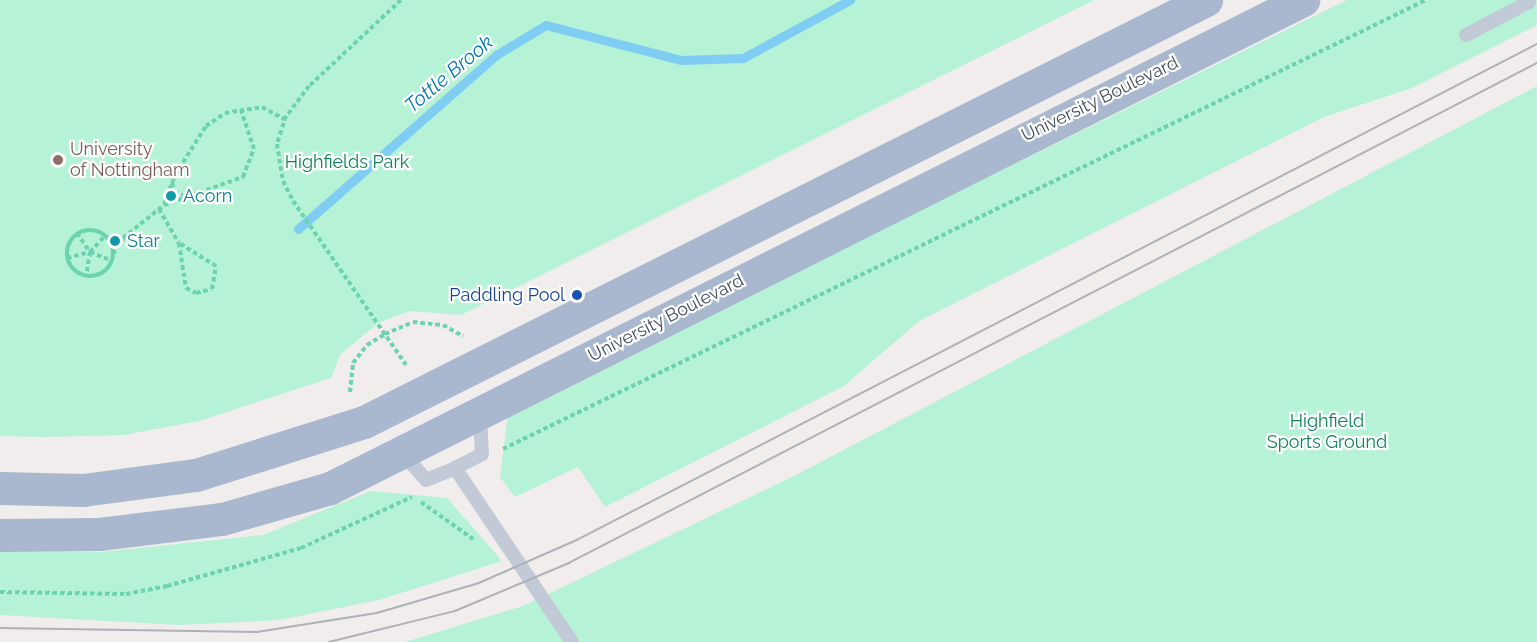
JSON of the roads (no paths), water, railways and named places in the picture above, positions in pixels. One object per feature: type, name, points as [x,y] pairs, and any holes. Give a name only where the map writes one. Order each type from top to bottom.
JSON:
[{"type":"main road","points":[[0,488],[82,490],[196,475],[364,422],[1206,0]]},
{"type":"main road","name":"University Boulevard","points":[[0,535],[99,534],[222,519],[330,488],[1304,0]]},
{"type":"lane","points":[[1466,35],[1530,1]]},
{"type":"lane","points":[[402,453],[426,480],[482,454],[480,412]]},
{"type":"lane","points":[[455,468],[514,559],[572,642]]},
{"type":"waterway","name":"Tottle Brook","points":[[298,229],[496,55],[546,25],[681,60],[743,58],[850,0]]},
{"type":"tram line","points":[[0,628],[257,632],[377,613],[479,583],[577,540],[1537,44]]},
{"type":"tram line","points":[[329,642],[455,611],[569,563],[1537,63]]},
{"type":"place","name":"University of Nottingham","points":[[58,160]]},
{"type":"place","name":"Acorn","points":[[171,196]]},
{"type":"place","name":"Star","points":[[115,241]]},
{"type":"place","name":"Paddling Pool","points":[[577,295]]},
{"type":"park label","name":"Highfields Park","points":[[347,162]]},
{"type":"park label","name":"Highfield Sports Ground","points":[[1327,432]]}]
